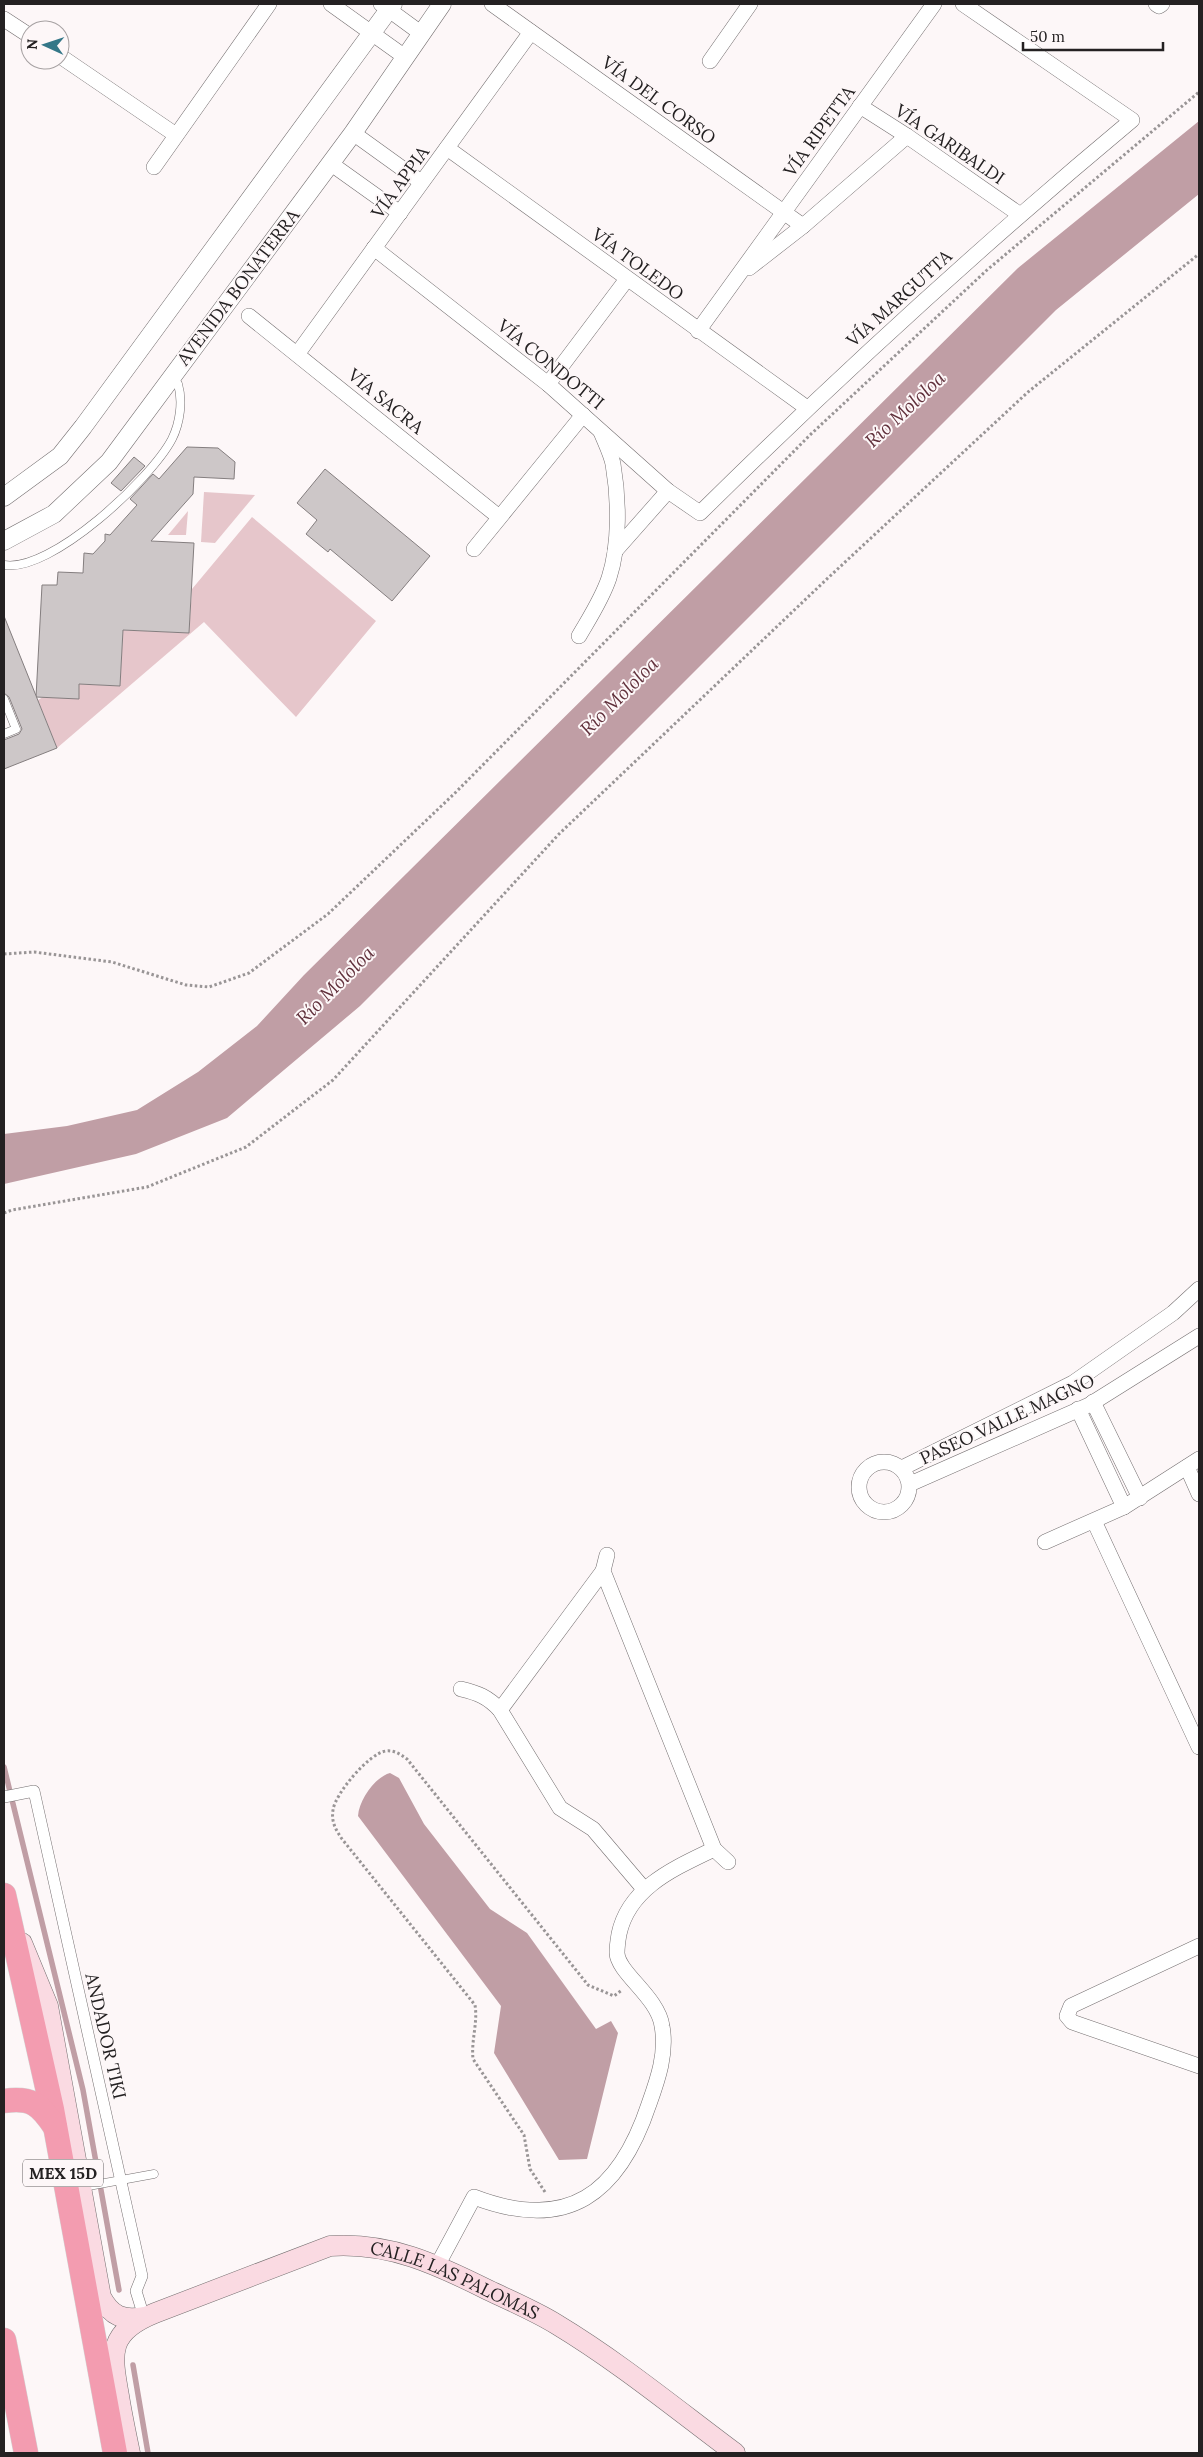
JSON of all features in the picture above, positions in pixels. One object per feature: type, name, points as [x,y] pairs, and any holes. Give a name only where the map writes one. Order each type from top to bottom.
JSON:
[{"type":"highway","name":"MEX 15D","points":[[5,1899],[56,2129],[115,2453]]},
{"type":"highway","points":[[4,2101],[23,2098],[36,2104],[46,2113],[56,2129]]},
{"type":"highway","points":[[6,2362],[26,2453]]},
{"type":"main road","points":[[5,1899],[48,2006],[85,2187],[101,2297],[106,2308],[114,2315],[133,2319],[144,2317]]},
{"type":"main road","name":"CALLE LAS PALOMAS","points":[[144,2317],[330,2246],[354,2244],[378,2247],[411,2255],[437,2266],[555,2323],[599,2352],[735,2453]]},
{"type":"main road","points":[[130,2453],[113,2353],[123,2333],[144,2317]]},
{"type":"street","points":[[331,4],[405,56]]},
{"type":"street","name":"AVENIDA BONATERRA","points":[[4,541],[54,514],[109,462],[353,133],[442,4]]},
{"type":"street","name":"VÍA DEL CORSO","points":[[492,4],[803,226]]},
{"type":"street","name":"VÍA RIPETTA","points":[[698,331],[934,4]]},
{"type":"street","name":"VÍA MARGUTTA","points":[[700,513],[806,408],[1019,214],[1132,120],[963,4]]},
{"type":"street","points":[[154,167],[264,5]]},
{"type":"street","points":[[4,497],[60,456],[83,427],[372,33],[388,6],[422,34]]},
{"type":"street","points":[[710,61],[742,6]]},
{"type":"street","points":[[4,18],[20,29]]},
{"type":"street","name":"VÍA APPIA","points":[[298,353],[531,32]]},
{"type":"street","points":[[70,63],[176,135]]},
{"type":"street","name":"VÍA GARIBALDI","points":[[860,106],[908,136],[1019,214]]},
{"type":"street","points":[[353,133],[421,182]]},
{"type":"street","name":"VÍA RIPETTA","points":[[735,280],[803,226],[908,136]]},
{"type":"street","name":"VÍA TOLEDO","points":[[448,148],[806,408]]},
{"type":"street","points":[[330,163],[400,213]]},
{"type":"street","name":"VÍA CONDOTTI","points":[[374,248],[548,384],[668,491],[700,513]]},
{"type":"street","points":[[548,384],[627,279]]},
{"type":"street","name":"VÍA SACRA","points":[[249,316],[298,353],[499,517]]},
{"type":"street","points":[[474,549],[583,415]]},
{"type":"street","points":[[579,636],[598,603],[609,577],[615,551],[616,521],[613,463],[599,428]]},
{"type":"street","points":[[615,551],[668,491]]},
{"type":"street","name":"PASEO VALLE MAGNO","points":[[902,1468],[1073,1382],[1173,1313],[1199,1289]]},
{"type":"street","name":"PASEO VALLE MAGNO","points":[[910,1484],[1078,1410],[1197,1337]]},
{"type":"street","points":[[1093,1402],[1140,1498]]},
{"type":"street","points":[[1078,1410],[1124,1507]]},
{"type":"street","name":"PASEO VALLE MAGNO","points":[[890,1461],[902,1468],[910,1484],[908,1498],[898,1509],[884,1513],[870,1509],[861,1498],[858,1484],[864,1471],[875,1462],[890,1461]]},
{"type":"street","points":[[1044,1542],[1124,1507],[1193,1463],[1199,1494]]},
{"type":"street","points":[[1094,1521],[1199,1747]]},
{"type":"street","points":[[500,1710],[603,1572],[607,1554]]},
{"type":"street","points":[[603,1572],[714,1849],[728,1862]]},
{"type":"street","points":[[462,1690],[478,1693],[490,1699],[500,1710],[560,1808],[593,1829],[644,1889]]},
{"type":"street","name":"ANDADOR TIKI","points":[[4,1797],[34,1791],[116,2181],[142,2276],[136,2291],[144,2317]]},
{"type":"street","points":[[437,2266],[474,2197],[502,2208],[534,2211],[563,2208],[594,2193],[623,2164],[643,2121],[662,2067],[662,2026],[652,2000],[634,1981],[617,1955],[620,1933],[630,1908],[644,1889],[666,1872],[714,1849]]},
{"type":"street","points":[[1198,1949],[1071,2006],[1067,2016],[1072,2022],[1199,2066]]},
{"type":"lane","points":[[4,565],[19,566],[40,559],[107,512],[143,478],[162,454],[172,438],[178,423],[180,402],[178,384]]},
{"type":"lane","points":[[4,699],[16,729],[4,734]]},
{"type":"lane","points":[[85,2187],[154,2174]]},
{"type":"path","points":[[4,954],[34,952],[112,962],[186,985],[209,987],[250,974],[328,914],[441,806],[810,435],[973,283],[1199,92]]},
{"type":"path","points":[[4,1213],[12,1210],[147,1187],[246,1147],[333,1080],[559,834],[829,577],[1028,392],[1199,254]]},
{"type":"path","points":[[555,2209],[530,2169],[524,2135],[473,2059],[472,2045],[477,2019],[475,2004],[342,1839],[334,1827],[332,1817],[336,1799],[368,1759],[387,1750],[397,1752],[407,1759],[588,1985],[614,1996],[634,1981]]},
{"type":"shaded area","points":[[204,492],[255,495],[215,543],[201,542]]},
{"type":"shaded area","points":[[188,511],[186,535],[168,535]]},
{"type":"shaded area","points":[[252,517],[376,621],[296,717],[204,622],[57,748],[38,700],[43,697],[78,698],[79,684],[120,686],[123,630],[189,633],[192,589]]},
{"type":"water","name":"Río Mololoa","points":[[1199,121],[1199,194],[1056,310],[360,1006],[227,1118],[136,1154],[4,1184],[4,1134],[67,1126],[137,1110],[198,1072],[257,1026],[304,975],[1018,268]]},
{"type":"water","points":[[390,1773],[399,1778],[424,1824],[490,1909],[527,1933],[596,2029],[611,2021],[618,2033],[587,2159],[559,2160],[494,2053],[501,2006],[358,1816],[361,1803],[369,1790],[379,1779]]},
{"type":"building","points":[[187,447],[218,448],[235,462],[234,479],[194,477],[193,494],[151,541],[194,543],[189,633],[123,630],[120,686],[79,684],[79,699],[36,697],[42,585],[57,585],[58,572],[83,573],[84,553],[93,554],[105,541],[105,534],[110,535],[137,505],[130,499],[153,474],[159,479]]},
{"type":"building","points":[[134,457],[145,466],[121,491],[111,483]]},
{"type":"building","points":[[325,469],[430,556],[392,601],[330,549],[328,552],[306,534],[317,520],[297,503]]},
{"type":"building","points":[[4,616],[57,748],[4,769],[4,740],[19,734],[22,729],[9,697],[4,693]]},
{"type":"waterway","points":[[4,1767],[83,2090],[119,2290]]},
{"type":"waterway","points":[[133,2365],[148,2453]]}]
